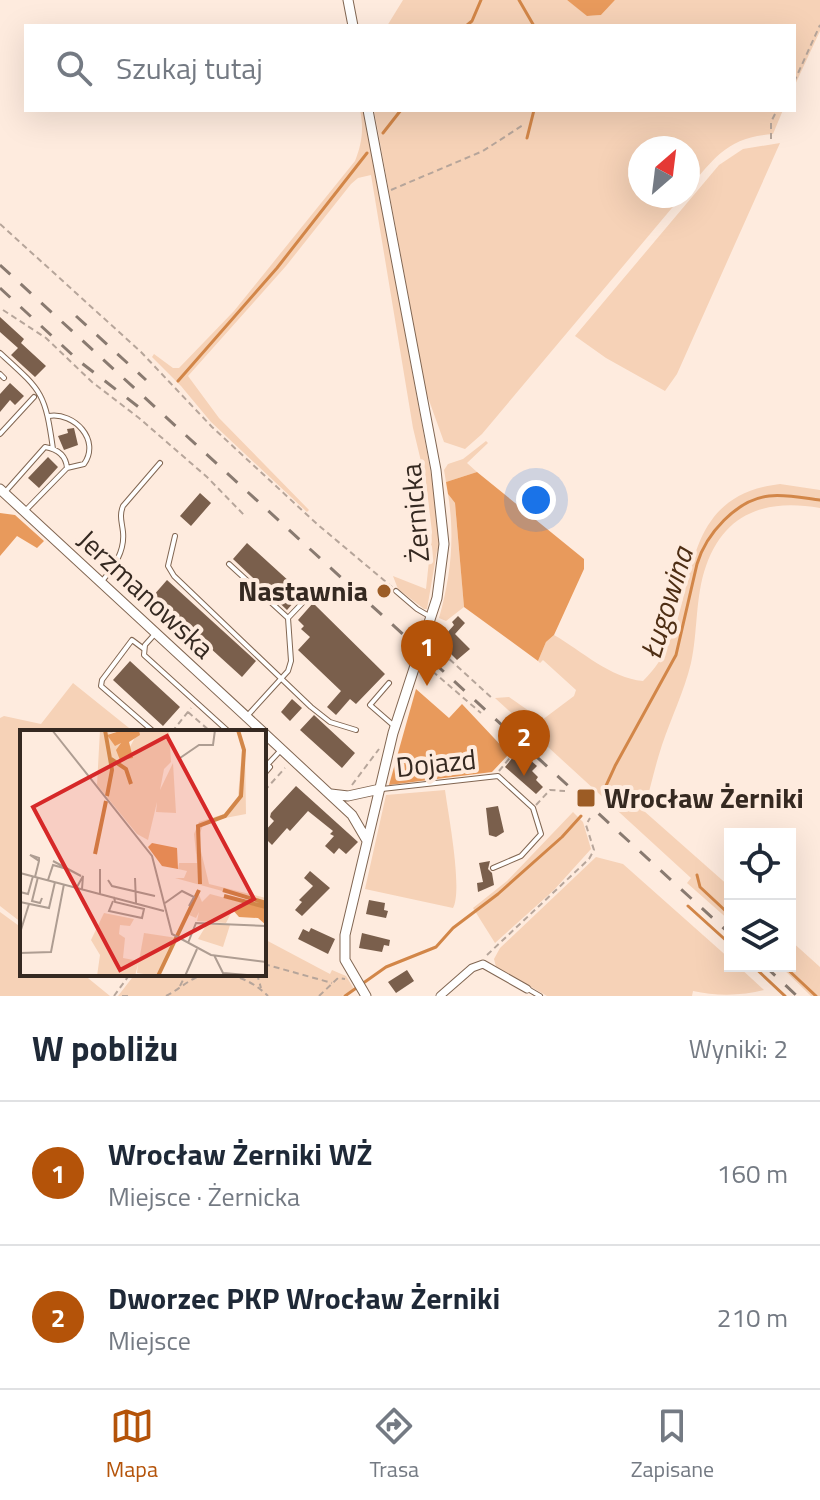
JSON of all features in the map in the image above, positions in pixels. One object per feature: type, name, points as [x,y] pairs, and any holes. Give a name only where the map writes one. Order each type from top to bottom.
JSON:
[{"type":"street","points":[[348,0],[353,24]]},
{"type":"street","name":"Żernicka","points":[[365,994],[353,980],[345,960],[344,947],[366,839],[395,727],[432,617],[441,578],[443,520],[368,112]]},
{"type":"street","name":"Jerzmanowska","points":[[2,491],[262,730]]},
{"type":"street","name":"Jerzmanowska","points":[[266,734],[358,822],[366,839]]},
{"type":"street","points":[[331,794],[348,796],[380,789]]},
{"type":"street","points":[[440,996],[465,973],[483,964],[527,989]]},
{"type":"lane","points":[[0,353],[33,382],[41,394],[49,416],[53,449]]},
{"type":"lane","points":[[0,434],[34,397]]},
{"type":"lane","points":[[24,512],[67,468],[84,464],[91,454],[90,443],[81,429],[66,417],[49,416]]},
{"type":"lane","points":[[2,491],[45,447],[61,454],[67,468]]},
{"type":"lane","points":[[101,582],[117,561],[121,549],[120,512],[160,463]]},
{"type":"lane","points":[[175,536],[168,566],[174,576],[330,722],[356,730]]},
{"type":"lane","points":[[229,564],[288,618],[291,661],[288,671],[246,716]]},
{"type":"lane","points":[[396,591],[432,617]]},
{"type":"lane","points":[[288,618],[309,596]]},
{"type":"lane","points":[[144,649],[156,633]]},
{"type":"lane","points":[[152,730],[101,686],[102,680],[132,640],[144,649],[148,659],[227,730]]},
{"type":"lane","points":[[389,683],[370,705],[395,727]]},
{"type":"lane","points":[[266,764],[282,749]]},
{"type":"lane","points":[[493,868],[521,856],[541,834],[533,808],[498,776]]},
{"type":"lane","name":"Dojazd","points":[[380,789],[498,776]]},
{"type":"lane","points":[[527,989],[540,996]]},
{"type":"path","points":[[796,78],[820,25]]},
{"type":"path","points":[[771,139],[771,122],[776,112]]},
{"type":"path","points":[[383,193],[483,151],[523,125]]},
{"type":"path","points":[[0,224],[141,352],[212,427],[396,591]]},
{"type":"path","points":[[3,310],[46,338],[99,389],[139,418],[207,477],[245,516]]},
{"type":"path","points":[[434,628],[439,630],[434,645],[493,699]]},
{"type":"path","points":[[420,668],[431,670],[481,713]]},
{"type":"path","points":[[174,730],[196,702]]},
{"type":"path","points":[[188,712],[209,730]]},
{"type":"path","points":[[348,791],[375,754]]},
{"type":"path","points":[[498,776],[499,769],[513,754]]},
{"type":"path","points":[[266,789],[289,764]]},
{"type":"path","points":[[533,808],[550,790],[565,791]]},
{"type":"path","points":[[483,964],[489,950],[589,859],[594,850],[586,825],[590,818]]},
{"type":"path","points":[[266,965],[332,983]]},
{"type":"path","points":[[319,996],[338,978],[343,968]]},
{"type":"path","points":[[114,996],[129,976]]},
{"type":"path","points":[[180,987],[185,976]]},
{"type":"path","points":[[166,996],[203,976]]},
{"type":"path","points":[[234,976],[247,980],[268,996]]},
{"type":"path","points":[[258,976],[261,989]]},
{"type":"path","points":[[338,978],[353,980]]},
{"type":"path","points":[[122,996],[129,996]]},
{"type":"shaded area","points":[[403,0],[567,0],[588,16],[601,15],[615,0],[820,0],[820,31],[796,83],[796,24],[388,24]]},
{"type":"shaded area","points":[[567,0],[615,0],[601,15],[587,16]]},
{"type":"shaded area","points":[[360,112],[364,112],[437,507],[440,548],[427,609],[398,589],[393,576],[426,589],[432,532],[426,482],[413,428],[371,175],[358,178],[351,184],[286,266],[188,376],[219,418],[309,510],[307,512],[211,422],[152,357],[154,354],[173,368],[179,368],[234,311],[355,161],[362,123]]},
{"type":"shaded area","points":[[374,112],[782,112],[773,134],[733,144],[700,175],[700,136],[628,136],[628,208],[672,208],[482,434],[465,449],[444,442],[426,392]]},
{"type":"shaded area","points":[[780,143],[677,374],[665,391],[606,358],[575,336],[683,208],[700,208],[700,188],[719,165],[743,149]]},
{"type":"shaded area","points":[[486,441],[488,443],[467,463],[477,472],[446,482],[444,470],[448,464],[463,459]]},
{"type":"shaded area","points":[[477,472],[584,559],[584,569],[554,635],[546,642],[538,661],[464,607],[455,503],[448,494],[446,482]]},
{"type":"shaded area","points":[[780,484],[820,490],[820,508],[783,506],[751,513],[725,532],[714,547],[700,590],[691,663],[659,753],[644,811],[724,882],[724,916],[687,883],[691,878],[548,747],[548,743],[495,698],[509,697],[542,720],[574,696],[576,690],[543,660],[538,661],[546,642],[554,635],[619,675],[643,681],[663,656],[675,627],[702,537],[718,512],[743,494]]},
{"type":"shaded area","points":[[448,494],[455,503],[464,607],[446,621],[439,618],[451,556]]},
{"type":"shaded area","points":[[0,513],[15,515],[44,541],[37,548],[17,536],[0,556]]},
{"type":"shaded area","points":[[73,683],[132,730],[20,730],[20,921],[0,906],[0,718],[4,716],[41,724]]},
{"type":"shaded area","points":[[416,689],[449,718],[462,704],[509,754],[492,772],[389,785]]},
{"type":"shaded area","points":[[445,790],[456,869],[453,908],[365,889],[386,795]]},
{"type":"shaded area","points":[[573,812],[583,822],[591,849],[554,890],[495,943],[473,908],[507,881]]},
{"type":"shaded area","points":[[596,857],[623,864],[724,954],[724,972],[744,972],[764,990],[728,995],[693,991],[692,996],[547,996],[496,967],[494,959],[500,948]]},
{"type":"shaded area","points":[[0,912],[20,927],[20,976],[85,976],[110,996],[0,996]]},
{"type":"shaded area","points":[[266,940],[330,974],[332,970],[346,976],[354,989],[342,996],[118,996],[133,976],[266,976]]},
{"type":"shaded area","points":[[796,945],[820,967],[820,996],[811,996],[786,972],[796,972]]},
{"type":"building","points":[[0,317],[24,339],[21,343],[46,366],[35,377],[11,355],[18,348],[0,332]]},
{"type":"building","points":[[10,383],[24,396],[15,405],[10,400],[0,412],[0,394]]},
{"type":"building","points":[[74,428],[78,445],[64,450],[58,436]]},
{"type":"building","points":[[48,457],[58,467],[39,488],[28,478]]},
{"type":"building","points":[[200,493],[211,503],[191,526],[180,516]]},
{"type":"building","points":[[247,543],[302,593],[287,610],[233,559]]},
{"type":"building","points":[[167,580],[256,661],[242,677],[153,596]]},
{"type":"building","points":[[313,603],[385,674],[356,704],[350,699],[336,715],[327,707],[341,691],[298,650],[310,637],[301,629],[304,626],[298,620]]},
{"type":"building","points":[[458,616],[465,623],[455,634],[470,649],[457,660],[439,642]]},
{"type":"building","points":[[130,661],[180,707],[163,726],[113,680]]},
{"type":"building","points":[[292,699],[302,708],[290,721],[281,712]]},
{"type":"building","points":[[314,715],[355,753],[342,768],[300,730]]},
{"type":"building","points":[[519,750],[537,766],[532,771],[543,787],[536,794],[505,767]]},
{"type":"building","points":[[296,786],[358,842],[346,854],[339,848],[334,854],[325,846],[334,836],[330,834],[333,831],[308,811],[272,845],[266,839],[266,830],[274,821],[271,813]]},
{"type":"building","points":[[498,806],[504,832],[496,837],[489,835],[486,808]]},
{"type":"building","points":[[490,861],[488,869],[494,885],[478,892],[477,883],[483,882],[479,863]]},
{"type":"building","points":[[310,871],[330,888],[302,916],[295,910],[302,902],[299,900],[313,886],[304,878]]},
{"type":"building","points":[[369,900],[385,903],[384,910],[388,911],[386,918],[366,914]]},
{"type":"building","points":[[311,928],[335,939],[328,954],[298,939],[303,929],[309,932]]},
{"type":"building","points":[[362,933],[390,940],[389,946],[384,945],[382,952],[359,948]]},
{"type":"building","points":[[407,970],[414,981],[396,993],[388,982]]},
{"type":"waterway","points":[[468,24],[481,0]]},
{"type":"waterway","points":[[519,0],[533,24]]},
{"type":"waterway","points":[[383,133],[399,112]]},
{"type":"waterway","points":[[527,138],[534,112]]},
{"type":"waterway","points":[[178,381],[277,268],[367,153]]},
{"type":"waterway","name":"Ługowina","points":[[604,790],[676,655],[697,564],[715,530],[734,511],[757,499],[781,496],[820,500]]},
{"type":"waterway","name":"Ługowina","points":[[345,996],[386,967],[436,947],[453,928],[498,894],[562,837],[581,816]]},
{"type":"waterway","points":[[697,875],[700,887],[724,909]]},
{"type":"waterway","points":[[688,906],[724,939]]},
{"type":"waterway","points":[[759,972],[785,996]]},
{"type":"waterway","points":[[790,972],[816,996]]},
{"type":"railway","points":[[0,265],[724,929]]},
{"type":"railway","points":[[0,288],[79,361],[149,415]]},
{"type":"railway","points":[[76,316],[146,380]]},
{"type":"railway","points":[[771,972],[797,996]]},
{"type":"place","name":"Nastawnia","points":[[384,591]]},
{"type":"place","name":"Wrocław Żerniki WŻ","points":[[427,686]]},
{"type":"place","name":"Dworzec PKP Wrocław Żerniki","points":[[524,776]]},
{"type":"place","name":"Wrocław Żerniki","points":[[586,798]]}]
